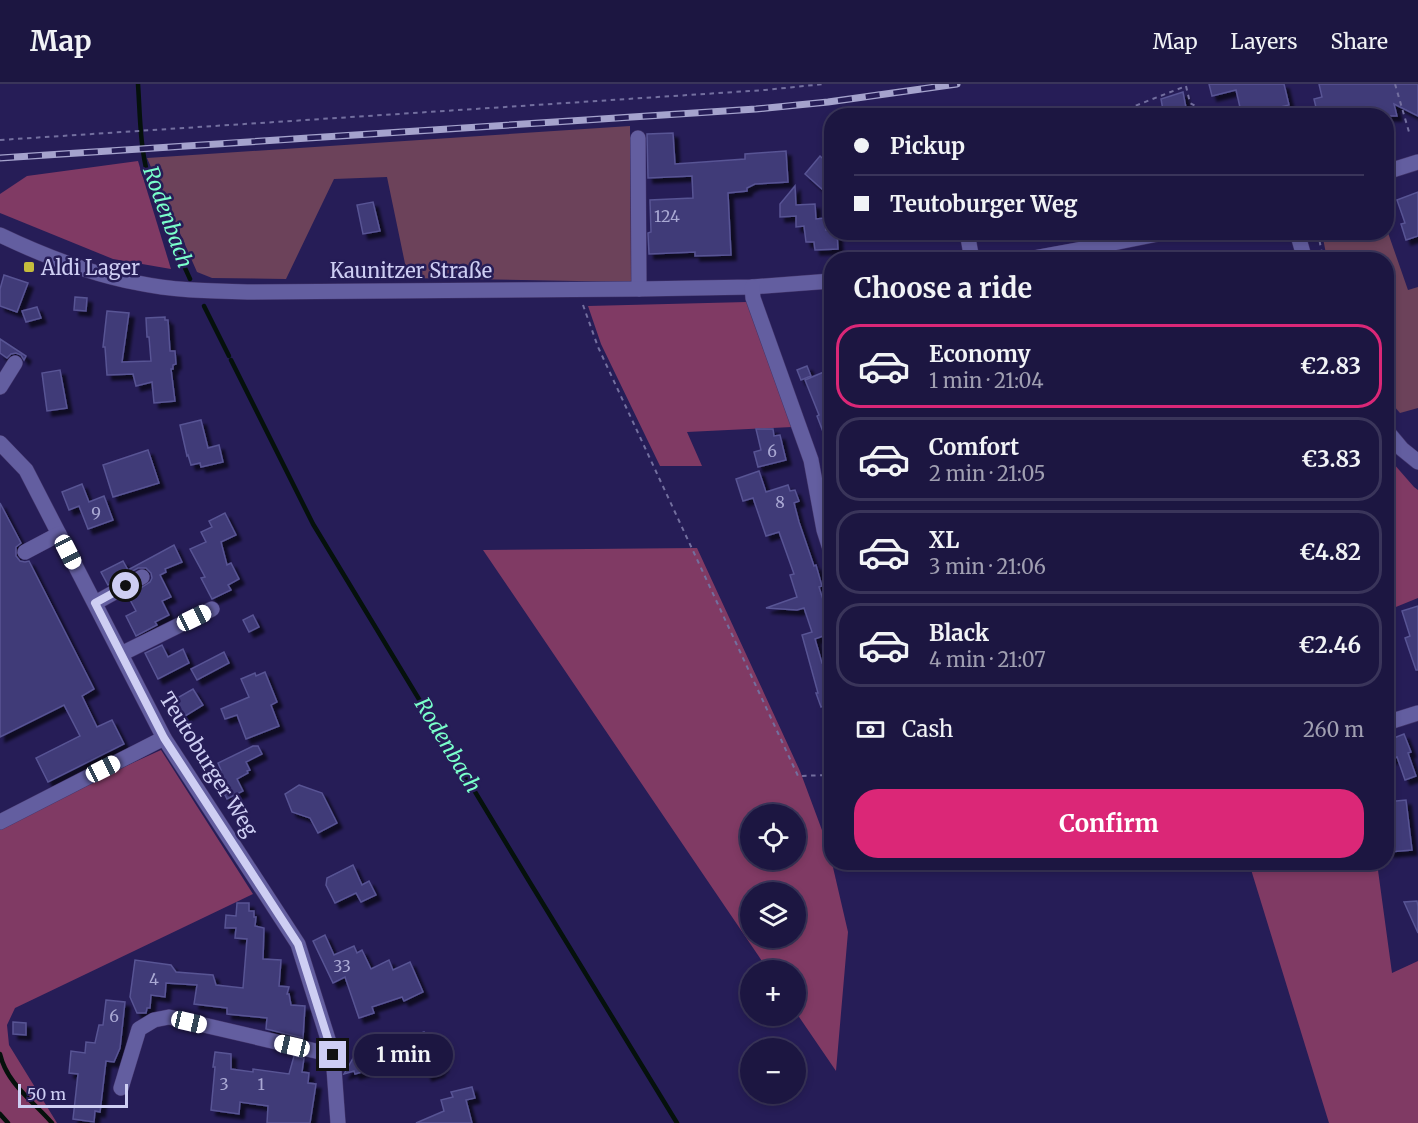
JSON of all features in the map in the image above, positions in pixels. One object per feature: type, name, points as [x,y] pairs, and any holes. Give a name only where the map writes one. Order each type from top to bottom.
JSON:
[{"type":"street","points":[[638,138],[639,290]]},
{"type":"street","points":[[1394,170],[1418,162]]},
{"type":"street","name":"Kaunitzer Straße","points":[[0,235],[65,263],[128,281],[166,288],[253,292],[639,290],[752,287],[824,282]]},
{"type":"street","points":[[1067,252],[1128,240]]},
{"type":"street","points":[[752,287],[753,298],[811,460],[824,530]]},
{"type":"street","points":[[0,387],[15,363]]},
{"type":"street","points":[[1394,440],[1418,462]]},
{"type":"street","name":"Teutoburger Weg","points":[[0,443],[26,470],[164,738],[298,944],[333,1055],[338,1123]]},
{"type":"street","points":[[25,552],[59,534]]},
{"type":"street","points":[[95,603],[142,577]]},
{"type":"street","points":[[121,654],[212,609]]},
{"type":"street","points":[[1394,720],[1418,712]]},
{"type":"street","points":[[0,822],[164,738]]},
{"type":"street","points":[[121,1088],[139,1029],[154,1020],[169,1017],[333,1055]]},
{"type":"path","points":[[0,140],[765,90],[824,84]]},
{"type":"path","points":[[1395,84],[1409,132]]},
{"type":"path","points":[[1130,108],[1185,86],[1190,103],[1199,108]]},
{"type":"path","points":[[582,290],[582,303],[598,346],[798,776],[824,775]]},
{"type":"shaded area","points":[[630,126],[631,282],[408,278],[387,177],[334,179],[286,279],[212,278],[197,272],[147,158]]},
{"type":"shaded area","points":[[138,161],[171,269],[113,259],[0,213],[0,194],[27,176]]},
{"type":"shaded area","points":[[1323,240],[1391,240],[1408,290],[1418,287],[1418,408],[1400,413],[1394,406],[1394,252],[1326,252]]},
{"type":"shaded area","points":[[747,302],[792,427],[687,432],[702,466],[660,466],[601,344],[588,306]]},
{"type":"shaded area","points":[[1394,464],[1418,490],[1418,598],[1394,608]]},
{"type":"shaded area","points":[[697,548],[800,771],[824,836],[824,870],[834,870],[848,932],[836,1071],[805,1026],[806,960],[761,960],[753,948],[806,948],[806,882],[740,882],[740,929],[483,550]]},
{"type":"shaded area","points":[[161,750],[253,894],[15,1008],[7,1025],[9,1045],[57,1123],[0,1123],[0,828],[40,805]]},
{"type":"shaded area","points":[[1251,870],[1378,870],[1392,973],[1418,961],[1418,1123],[1329,1123]]},
{"type":"building","points":[[1209,84],[1284,84],[1289,105],[1276,108],[1240,108],[1236,90],[1212,96]]},
{"type":"building","points":[[1319,84],[1418,84],[1418,116],[1394,104],[1397,116],[1394,116],[1394,108],[1316,108],[1314,99],[1322,97]]},
{"type":"building","points":[[1183,92],[1186,108],[1163,108],[1161,99]]},
{"type":"building","points":[[673,133],[675,164],[745,159],[745,154],[786,151],[788,182],[755,184],[747,188],[747,191],[728,193],[731,255],[695,256],[695,252],[649,254],[650,200],[693,198],[692,176],[648,178],[647,134]]},
{"type":"building","points":[[820,156],[824,160],[824,191],[805,174]]},
{"type":"building","points":[[795,186],[796,205],[815,204],[816,219],[824,218],[824,240],[837,240],[838,249],[815,250],[814,242],[806,242],[804,226],[796,227],[796,216],[780,217],[780,204]]},
{"type":"building","points":[[1418,192],[1418,236],[1406,240],[1401,224],[1405,223],[1397,200]]},
{"type":"building","points":[[373,202],[380,231],[363,234],[357,205]]},
{"type":"building","points":[[4,275],[28,283],[17,312],[0,306],[0,289]]},
{"type":"building","points":[[75,297],[87,298],[86,311],[74,310]]},
{"type":"building","points":[[37,307],[41,318],[26,322],[22,311]]},
{"type":"building","points":[[107,311],[129,313],[122,362],[151,361],[146,318],[165,317],[165,320],[168,320],[170,351],[175,351],[176,364],[171,369],[175,401],[154,403],[152,382],[136,386],[133,374],[107,375],[105,347],[103,347]]},
{"type":"building","points":[[0,339],[26,356],[24,360],[16,353],[7,358],[0,353]]},
{"type":"building","points":[[807,366],[811,376],[801,380],[797,370]]},
{"type":"building","points":[[60,370],[67,408],[47,411],[42,373]]},
{"type":"building","points":[[824,372],[824,434],[817,416],[819,415],[805,380]]},
{"type":"building","points":[[201,420],[208,448],[219,445],[223,462],[201,467],[200,463],[191,465],[180,425]]},
{"type":"building","points":[[756,429],[773,429],[774,436],[780,435],[786,460],[758,467],[754,452],[761,450]]},
{"type":"building","points":[[148,450],[159,483],[113,497],[103,465]]},
{"type":"building","points":[[759,471],[766,492],[788,485],[790,491],[795,490],[799,501],[794,503],[814,566],[816,565],[824,603],[824,636],[815,639],[822,663],[824,662],[824,706],[821,707],[802,635],[812,632],[804,608],[797,610],[766,608],[797,597],[790,575],[794,574],[779,532],[766,536],[753,498],[743,501],[736,479]]},
{"type":"building","points":[[82,484],[89,502],[104,496],[113,520],[88,529],[79,506],[69,510],[62,492]]},
{"type":"building","points":[[0,503],[21,543],[16,547],[16,556],[20,561],[29,561],[94,689],[82,696],[97,727],[112,720],[124,744],[48,782],[36,758],[80,736],[64,705],[0,737]]},
{"type":"building","points":[[225,513],[236,535],[221,542],[227,565],[231,563],[239,579],[228,585],[231,590],[212,599],[201,578],[205,577],[190,549],[206,542],[201,532],[212,527],[209,521]]},
{"type":"building","points":[[174,545],[182,562],[165,569],[166,572],[160,575],[171,597],[162,601],[169,615],[155,622],[157,625],[136,636],[126,616],[136,611],[128,596],[150,582],[151,573],[146,568],[138,568],[108,585],[101,572],[123,561],[128,570]]},
{"type":"building","points":[[1418,606],[1418,670],[1416,670],[1405,638],[1410,636],[1402,611]]},
{"type":"building","points":[[253,615],[259,627],[249,632],[243,620]]},
{"type":"building","points":[[162,645],[168,657],[183,649],[189,663],[158,679],[145,653]]},
{"type":"building","points":[[224,652],[229,663],[197,680],[191,669]]},
{"type":"building","points":[[265,672],[277,702],[271,705],[279,726],[246,739],[237,715],[225,719],[221,709],[249,697],[241,679],[255,673],[256,676]]},
{"type":"building","points":[[193,689],[203,705],[182,718],[172,701]]},
{"type":"building","points":[[1404,734],[1416,776],[1405,780],[1397,757],[1394,758],[1394,738]]},
{"type":"building","points":[[253,746],[258,746],[262,754],[246,762],[250,770],[237,779],[243,791],[227,799],[221,787],[225,785],[218,772],[221,770],[218,763]]},
{"type":"building","points":[[299,785],[322,793],[337,823],[318,833],[310,818],[292,812],[285,794]]},
{"type":"building","points":[[1406,800],[1412,850],[1394,852],[1394,801]]},
{"type":"building","points":[[353,865],[362,885],[369,881],[376,895],[361,902],[356,893],[335,903],[326,885],[327,878]]},
{"type":"building","points":[[1417,901],[1418,907],[1418,933],[1404,902]]},
{"type":"building","points":[[237,903],[249,903],[249,911],[254,911],[254,917],[256,917],[255,926],[264,928],[263,959],[281,960],[279,986],[289,987],[287,994],[289,994],[291,1005],[305,1006],[303,1038],[266,1029],[267,1018],[227,1014],[227,1008],[194,1004],[197,985],[166,983],[165,997],[151,995],[150,1008],[147,1008],[146,1013],[137,1013],[130,997],[135,960],[171,965],[176,972],[213,975],[216,985],[243,988],[247,939],[235,938],[236,928],[225,928],[226,915],[236,916]]},
{"type":"building","points":[[325,935],[334,955],[354,946],[357,953],[362,950],[371,969],[389,960],[393,970],[410,962],[423,992],[404,1001],[402,997],[372,1007],[374,1013],[359,1018],[345,977],[333,983],[313,941]]},
{"type":"building","points":[[106,1000],[125,1002],[120,1048],[114,1062],[106,1061],[100,1112],[95,1111],[94,1122],[73,1119],[78,1074],[69,1073],[71,1051],[85,1053],[86,1042],[95,1043],[99,1025],[103,1025]]},
{"type":"building","points":[[13,1022],[26,1023],[26,1035],[13,1034]]},
{"type":"building","points":[[424,1032],[426,1041],[437,1044],[443,1067],[439,1068],[440,1071],[427,1076],[422,1060],[393,1068],[392,1063],[355,1074],[354,1071],[344,1074],[356,1053],[355,1047],[382,1037],[384,1043]]},
{"type":"building","points":[[215,1052],[231,1054],[231,1069],[253,1072],[253,1069],[289,1074],[294,1056],[304,1058],[302,1072],[309,1073],[308,1083],[316,1084],[310,1123],[267,1123],[268,1106],[240,1102],[239,1114],[211,1110]]},
{"type":"building","points":[[472,1087],[475,1098],[466,1100],[472,1123],[416,1123],[444,1111],[441,1100],[453,1097],[451,1092]]},
{"type":"waterway","name":"Rodenbach","points":[[138,84],[145,165],[162,216],[190,279]]},
{"type":"waterway","name":"Rodenbach","points":[[204,306],[229,356]]},
{"type":"waterway","name":"Rodenbach","points":[[231,360],[313,524],[677,1123]]},
{"type":"waterway","points":[[0,1054],[8,1074],[52,1123]]},
{"type":"waterway","points":[[0,1114],[8,1123]]},
{"type":"railway","points":[[0,158],[756,109],[828,102],[957,84]]},
{"type":"place","name":"Aldi Lager","points":[[29,267]]},
{"type":"route","points":[[126,586],[95,603],[164,738],[298,944],[333,1055]]}]
